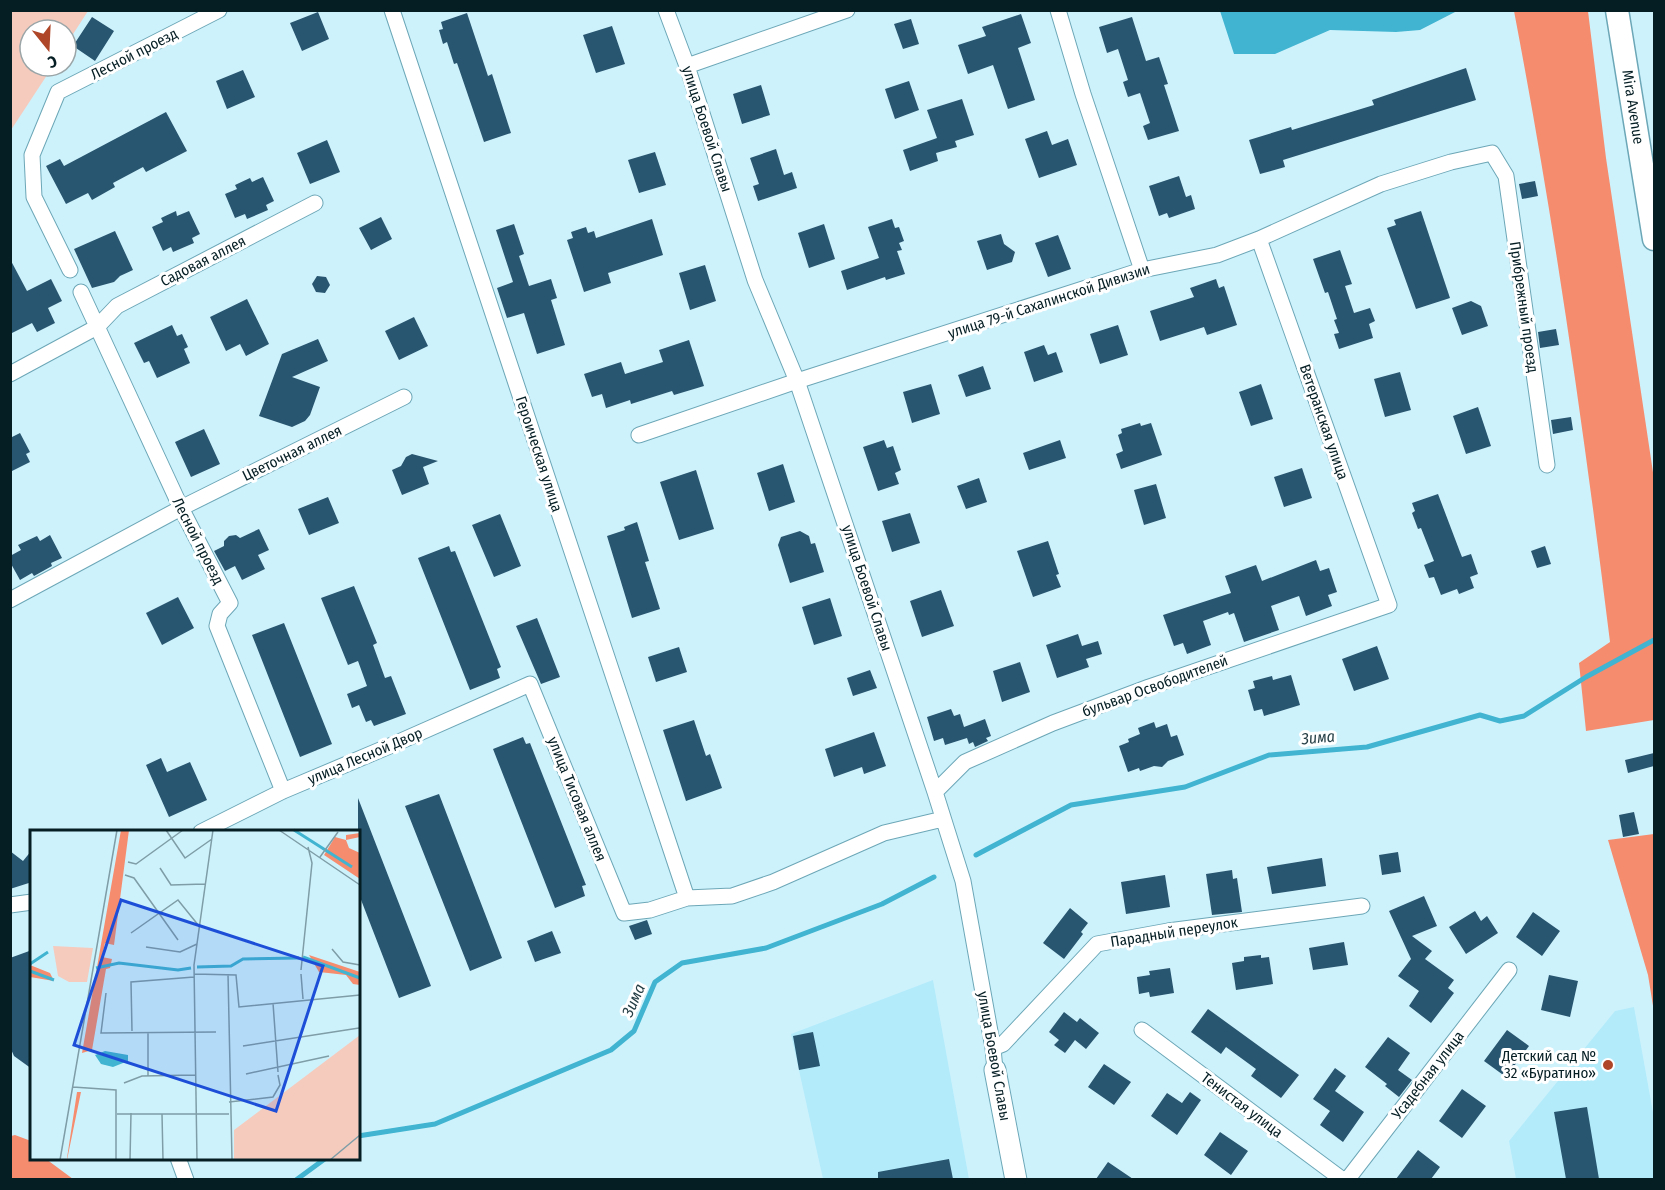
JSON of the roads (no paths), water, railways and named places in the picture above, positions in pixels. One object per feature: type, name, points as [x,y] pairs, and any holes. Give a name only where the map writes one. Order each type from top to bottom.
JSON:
[{"type":"main road","name":"Mira Avenue","points":[[1617,10],[1654,239]]},
{"type":"street","name":"Лесной проезд","points":[[70,270],[34,197],[32,155],[58,92],[219,10]]},
{"type":"street","name":"Героическая улица","points":[[392,10],[687,898]]},
{"type":"street","name":"улица Боевой Славы","points":[[666,10],[687,66],[755,280],[797,381],[963,882],[1016,1179]]},
{"type":"street","points":[[687,66],[847,10]]},
{"type":"street","points":[[1058,10],[1083,94],[1142,270]]},
{"type":"street","name":"улица 79-й Сахалинской Дивизии","points":[[639,435],[797,381],[1142,270],[1217,255],[1259,239],[1381,184],[1451,162],[1492,153]]},
{"type":"street","name":"Прибрежный проезд","points":[[1492,153],[1506,176],[1547,465]]},
{"type":"street","name":"Садовая аллея","points":[[10,374],[97,327],[117,306],[315,202]]},
{"type":"street","name":"Ветеранская улица","points":[[1259,239],[1389,605]]},
{"type":"street","name":"Лесной проезд","points":[[81,292],[181,508],[230,603],[220,614],[217,626],[283,791]]},
{"type":"street","name":"Цветочная аллея","points":[[10,600],[181,508],[404,397]]},
{"type":"street","name":"бульвар Освободителей","points":[[935,792],[965,762],[1053,723],[1149,687],[1389,605]]},
{"type":"street","name":"улица Тисовая аллея","points":[[530,684],[624,914],[650,910],[687,898]]},
{"type":"street","name":"улица Лесной Двор","points":[[203,830],[283,791],[530,684]]},
{"type":"street","points":[[687,898],[732,896],[773,882],[884,833],[943,819]]},
{"type":"street","points":[[10,905],[30,902]]},
{"type":"street","name":"Парадный переулок","points":[[993,1048],[1003,1044],[1097,944],[1168,931],[1362,906]]},
{"type":"street","name":"Усадебная улица","points":[[1345,1179],[1509,970]]},
{"type":"street","name":"Тенистая улица","points":[[1142,1030],[1345,1179]]},
{"type":"street","points":[[179,1160],[185,1176]]},
{"type":"water","points":[[1220,10],[1457,11],[1420,30],[1396,32],[1330,30],[1275,54],[1234,54]]},
{"type":"waterway","name":"Зима","points":[[976,855],[1071,805],[1185,787],[1269,755],[1367,747],[1480,715],[1500,721],[1524,716],[1586,677],[1654,640]]},
{"type":"waterway","name":"Зима","points":[[360,1136],[435,1124],[611,1050],[634,1031],[655,982],[682,963],[766,948],[882,904],[934,877]]},
{"type":"waterway","name":"Зима","points":[[296,1180],[323,1160]]},
{"type":"place","name":"Детский сад № 32 «Буратино»","points":[[1608,1065]]}]
